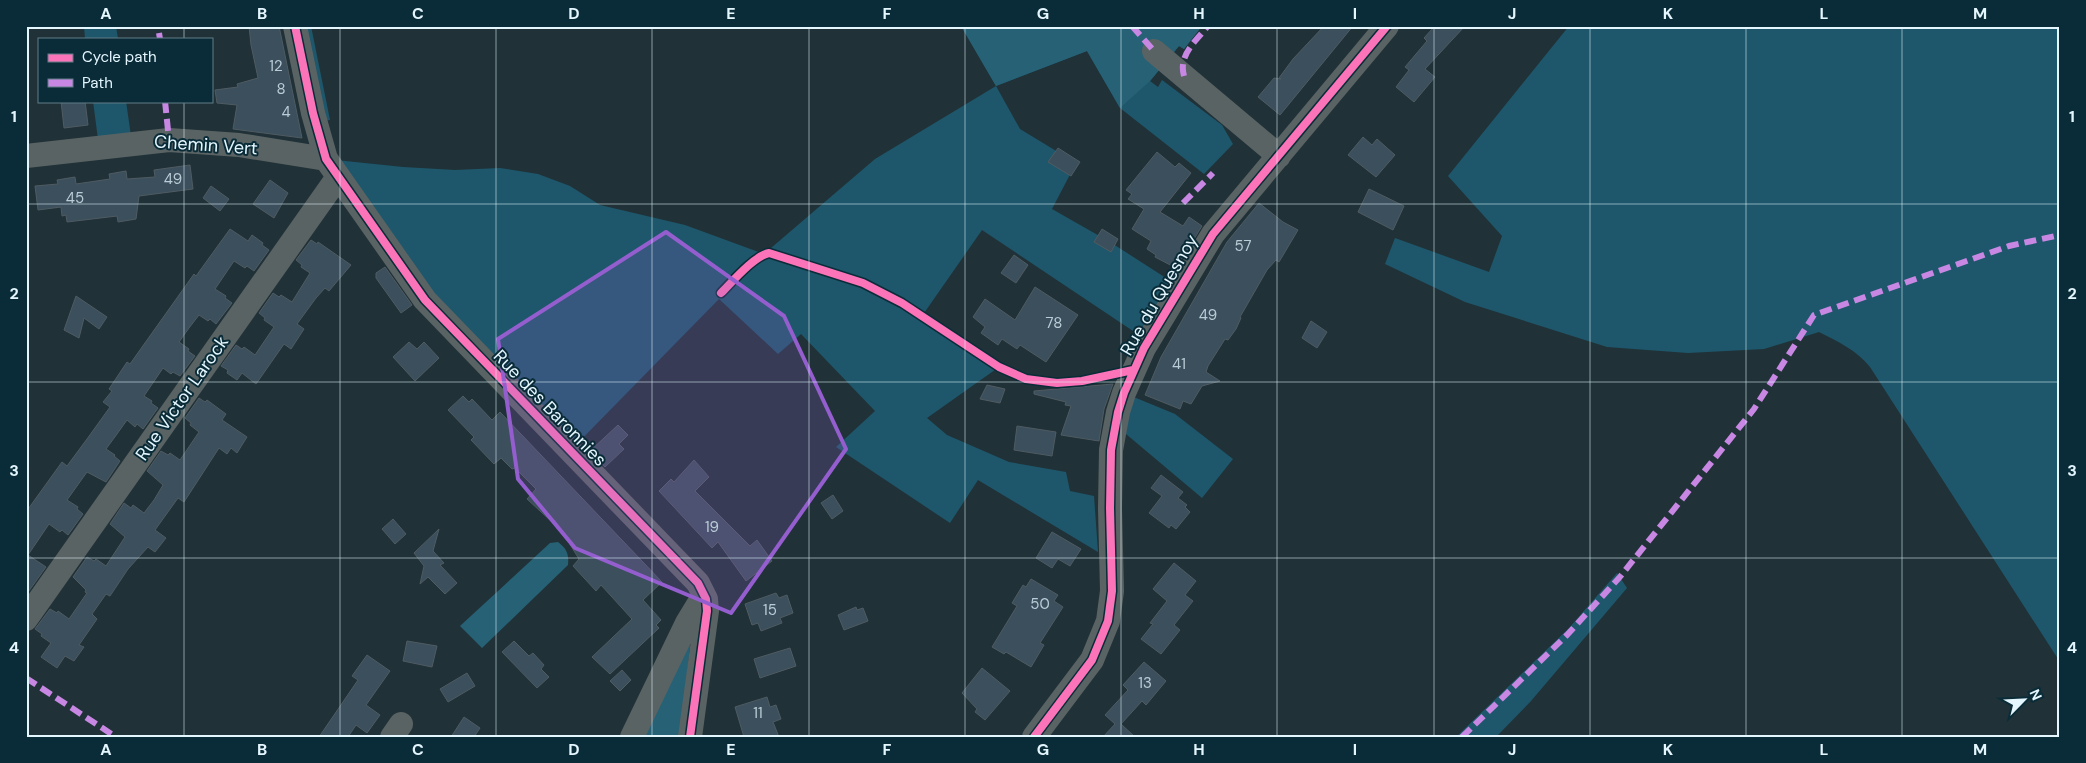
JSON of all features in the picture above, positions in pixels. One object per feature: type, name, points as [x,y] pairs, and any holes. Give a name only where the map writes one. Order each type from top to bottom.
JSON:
[{"type":"street","name":"Rue des Baronnies","points":[[295,26],[313,113],[332,168],[425,300],[698,583],[704,595]]},
{"type":"street","name":"Rue du Quesnoy","points":[[1034,737],[1092,660],[1108,621],[1112,591],[1110,508],[1112,450],[1118,412],[1133,370],[1148,341],[1213,234],[1387,26]]},
{"type":"street","points":[[1154,51],[1279,156]]},
{"type":"street","name":"Chemin Vert","points":[[26,156],[169,140],[239,145],[332,168]]},
{"type":"street","name":"Rue Victor Larock","points":[[26,619],[332,168]]},
{"type":"street","points":[[632,737],[687,623],[704,595]]},
{"type":"street","points":[[690,737],[707,611],[704,595]]},
{"type":"highlighted area","points":[[666,232],[784,316],[846,449],[731,613],[575,548],[518,479],[498,339]]},
{"type":"shaded area","points":[[84,26],[116,26],[118,38],[85,38]]},
{"type":"shaded area","points":[[295,26],[311,26],[330,120],[316,122]]},
{"type":"shaded area","points":[[961,26],[1202,26],[1184,49],[1179,46],[1150,81],[1158,87],[1162,80],[1222,125],[1233,144],[1204,174],[1120,108],[1087,51],[996,86]]},
{"type":"shaded area","points":[[961,26],[1202,26],[1184,49],[1179,46],[1150,81],[1120,108],[1087,51],[996,86]]},
{"type":"shaded area","points":[[1569,26],[2060,26],[2060,662],[1870,367],[1853,351],[1840,343],[1819,332],[1764,349],[1688,353],[1607,347],[1465,302],[1385,264],[1395,238],[1489,272],[1502,236],[1448,176]]},
{"type":"shaded area","points":[[996,86],[1020,129],[1076,163],[1052,209],[1110,242],[1180,287],[1148,341],[982,230],[922,316],[999,367],[927,418],[947,435],[1009,462],[1066,472],[1070,491],[1094,496],[1098,552],[978,480],[950,523],[836,447],[875,411],[801,334],[778,354],[719,299],[570,451],[425,300],[326,159],[455,170],[500,168],[538,174],[570,186],[600,205],[685,225],[764,254],[875,159]]},
{"type":"shaded area","points":[[93,102],[126,102],[132,143],[99,147]]},
{"type":"shaded area","points":[[1124,393],[1175,414],[1233,459],[1202,498],[1126,434],[1115,431]]},
{"type":"shaded area","points":[[558,542],[567,552],[568,565],[482,648],[460,626],[550,543]]},
{"type":"shaded area","points":[[1617,573],[1627,588],[1531,701],[1499,734],[1496,737],[1456,737],[1569,628]]},
{"type":"shaded area","points":[[691,638],[680,737],[632,737]]},
{"type":"building","points":[[249,26],[279,26],[302,138],[233,129],[237,105],[217,103],[215,90],[238,87],[237,84],[258,78]]},
{"type":"building","points":[[1324,26],[1353,26],[1280,115],[1258,97],[1274,78],[1281,79],[1279,78],[1293,59]]},
{"type":"building","points":[[1432,26],[1465,26],[1425,69],[1435,77],[1414,102],[1396,87],[1409,70],[1405,67],[1427,41],[1424,38],[1433,28]]},
{"type":"building","points":[[61,102],[85,102],[88,125],[64,128]]},
{"type":"building","points":[[1363,137],[1372,145],[1377,139],[1395,155],[1376,177],[1348,155]]},
{"type":"building","points":[[1058,148],[1080,162],[1071,176],[1048,162]]},
{"type":"building","points":[[1157,152],[1175,167],[1179,163],[1191,173],[1160,212],[1183,226],[1189,217],[1202,226],[1176,268],[1155,257],[1156,255],[1147,249],[1151,241],[1132,229],[1144,209],[1128,199],[1132,194],[1126,190]]},
{"type":"building","points":[[190,165],[193,189],[139,196],[136,219],[118,222],[117,216],[67,222],[66,215],[62,216],[61,207],[38,210],[35,186],[58,184],[57,180],[75,177],[76,184],[110,179],[109,174],[126,171],[127,179],[155,177],[154,170]]},
{"type":"building","points":[[270,180],[288,193],[274,218],[253,204]]},
{"type":"building","points":[[211,186],[229,199],[220,211],[203,198]]},
{"type":"building","points":[[1369,189],[1404,206],[1393,230],[1358,212]]},
{"type":"building","points":[[1259,203],[1283,222],[1298,230],[1279,262],[1276,260],[1267,270],[1240,317],[1236,329],[1228,340],[1225,339],[1208,366],[1206,372],[1220,381],[1202,386],[1191,404],[1183,401],[1180,409],[1145,395],[1161,357],[1227,242]]},
{"type":"building","points":[[230,229],[248,241],[252,235],[269,250],[254,271],[234,261],[215,289],[226,296],[225,298],[232,303],[216,324],[210,319],[208,321],[199,315],[179,342],[195,356],[180,376],[173,372],[171,374],[163,368],[144,396],[158,408],[143,429],[137,424],[135,427],[127,420],[106,449],[120,461],[106,482],[87,472],[67,500],[78,507],[77,509],[83,514],[68,535],[49,524],[28,555],[46,567],[26,595],[26,512],[62,462],[67,466],[87,439],[110,407],[103,402],[112,391],[109,389],[127,362],[130,364],[194,274],[196,276]]},
{"type":"building","points":[[1102,229],[1118,239],[1111,252],[1094,242]]},
{"type":"building","points":[[311,240],[317,244],[318,242],[351,265],[329,291],[325,288],[297,324],[304,329],[291,349],[284,344],[256,384],[242,373],[237,380],[227,373],[228,370],[221,366],[236,345],[242,349],[244,347],[255,355],[274,327],[264,320],[265,318],[259,313],[273,293],[279,297],[281,295],[292,302],[310,273],[301,267],[302,265],[296,260]]},
{"type":"building","points":[[1014,255],[1028,265],[1016,283],[1001,273]]},
{"type":"building","points":[[385,267],[412,305],[401,313],[376,278],[376,273]]},
{"type":"building","points":[[1035,287],[1078,315],[1046,362],[1020,345],[1017,349],[1002,339],[998,345],[981,333],[985,327],[973,317],[985,299],[1015,320]]},
{"type":"building","points":[[76,296],[107,317],[99,329],[84,318],[79,338],[64,330]]},
{"type":"building","points":[[1311,321],[1327,332],[1317,348],[1302,338]]},
{"type":"building","points":[[409,342],[417,349],[424,342],[439,358],[415,381],[393,357]]},
{"type":"building","points":[[1113,384],[1104,409],[1099,441],[1061,435],[1071,406],[1065,405],[1066,402],[1034,394],[1034,391]]},
{"type":"building","points":[[987,385],[1005,389],[1000,403],[980,399]]},
{"type":"building","points":[[463,396],[469,402],[472,399],[492,420],[500,412],[662,582],[643,600],[661,620],[656,625],[659,628],[610,674],[592,657],[632,619],[601,585],[596,591],[573,566],[579,559],[555,520],[552,522],[527,499],[536,489],[515,468],[512,469],[501,458],[494,464],[471,440],[474,437],[448,410]]},
{"type":"building","points":[[199,398],[205,402],[207,400],[226,414],[222,420],[247,437],[237,453],[231,448],[227,454],[219,448],[184,502],[178,498],[155,530],[166,538],[155,552],[148,547],[128,569],[110,596],[106,594],[92,614],[97,619],[79,645],[84,647],[74,661],[65,656],[57,668],[41,657],[51,643],[35,629],[50,609],[57,613],[58,611],[69,619],[87,593],[73,577],[87,557],[94,561],[96,559],[106,566],[125,537],[110,524],[124,503],[131,508],[133,505],[144,513],[154,500],[163,485],[147,471],[161,451],[168,455],[170,453],[180,460],[199,432],[185,418]]},
{"type":"building","points":[[618,425],[628,435],[619,444],[624,449],[605,467],[590,451]]},
{"type":"building","points":[[1017,426],[1056,432],[1052,456],[1014,450]]},
{"type":"building","points":[[694,460],[709,477],[695,491],[750,546],[757,540],[772,561],[746,581],[718,542],[712,548],[659,491],[671,479],[674,482]]},
{"type":"building","points":[[1161,475],[1183,492],[1178,498],[1187,505],[1185,507],[1190,512],[1176,529],[1171,525],[1169,528],[1149,513],[1162,496],[1151,488]]},
{"type":"building","points":[[833,495],[843,511],[832,519],[821,503]]},
{"type":"building","points":[[393,519],[406,534],[395,544],[382,529]]},
{"type":"building","points":[[439,529],[433,551],[444,563],[440,565],[457,583],[445,594],[428,577],[420,584],[424,566],[414,553]]},
{"type":"building","points":[[1052,532],[1081,549],[1070,566],[1058,559],[1052,568],[1036,558]]},
{"type":"building","points":[[1174,563],[1196,581],[1185,595],[1193,601],[1174,625],[1180,630],[1161,654],[1141,639],[1153,624],[1150,623],[1167,601],[1153,589]]},
{"type":"building","points":[[1031,579],[1058,595],[1054,601],[1063,607],[1040,643],[1044,645],[1031,667],[1006,652],[1004,654],[992,647],[1017,606],[1012,603],[1023,585],[1026,587]]},
{"type":"building","points":[[776,593],[779,598],[787,595],[793,613],[780,618],[782,623],[761,631],[758,623],[752,625],[745,604]]},
{"type":"building","points":[[856,607],[857,610],[863,608],[868,621],[844,630],[838,615]]},
{"type":"building","points":[[407,641],[437,646],[432,667],[403,661]]},
{"type":"building","points":[[514,641],[529,656],[533,653],[544,665],[541,669],[549,677],[537,688],[502,652]]},
{"type":"building","points":[[790,648],[796,666],[760,678],[754,659]]},
{"type":"building","points":[[367,655],[390,671],[366,705],[380,715],[367,733],[356,725],[348,737],[319,737],[358,680],[352,676]]},
{"type":"building","points":[[1144,662],[1166,681],[1146,705],[1142,701],[1121,724],[1135,737],[1103,737],[1115,724],[1105,715],[1128,690],[1123,685]]},
{"type":"building","points":[[982,668],[1010,691],[985,720],[975,712],[977,709],[962,693]]},
{"type":"building","points":[[622,670],[631,680],[620,691],[610,681]]},
{"type":"building","points":[[467,673],[475,686],[448,702],[440,689]]},
{"type":"building","points":[[767,697],[770,707],[776,705],[781,719],[773,722],[779,737],[744,737],[735,707]]},
{"type":"building","points":[[464,717],[480,728],[474,737],[451,737]]},
{"type":"marked path","points":[[1132,26],[1154,51]]},
{"type":"marked path","points":[[1184,76],[1183,68],[1186,55],[1208,26]]},
{"type":"marked path","points":[[159,33],[160,38]]},
{"type":"marked path","points":[[165,102],[169,140]]},
{"type":"marked path","points":[[1183,203],[1213,173]]},
{"type":"marked path","points":[[1462,737],[1567,635],[1619,578],[1754,409],[1814,315],[2009,246],[2060,235]]},
{"type":"marked path","points":[[26,678],[116,737]]},
{"type":"cycle path","points":[[295,26],[313,113],[326,159],[425,300],[698,583],[706,599],[707,611],[690,737]]},
{"type":"cycle path","points":[[1034,737],[1092,660],[1108,621],[1112,591],[1111,450],[1118,412],[1124,393],[1144,348],[1213,234],[1387,26]]},
{"type":"cycle path","points":[[721,293],[750,264],[769,253],[863,283],[902,303],[999,367],[1026,379],[1057,383],[1082,381],[1133,370]]}]
